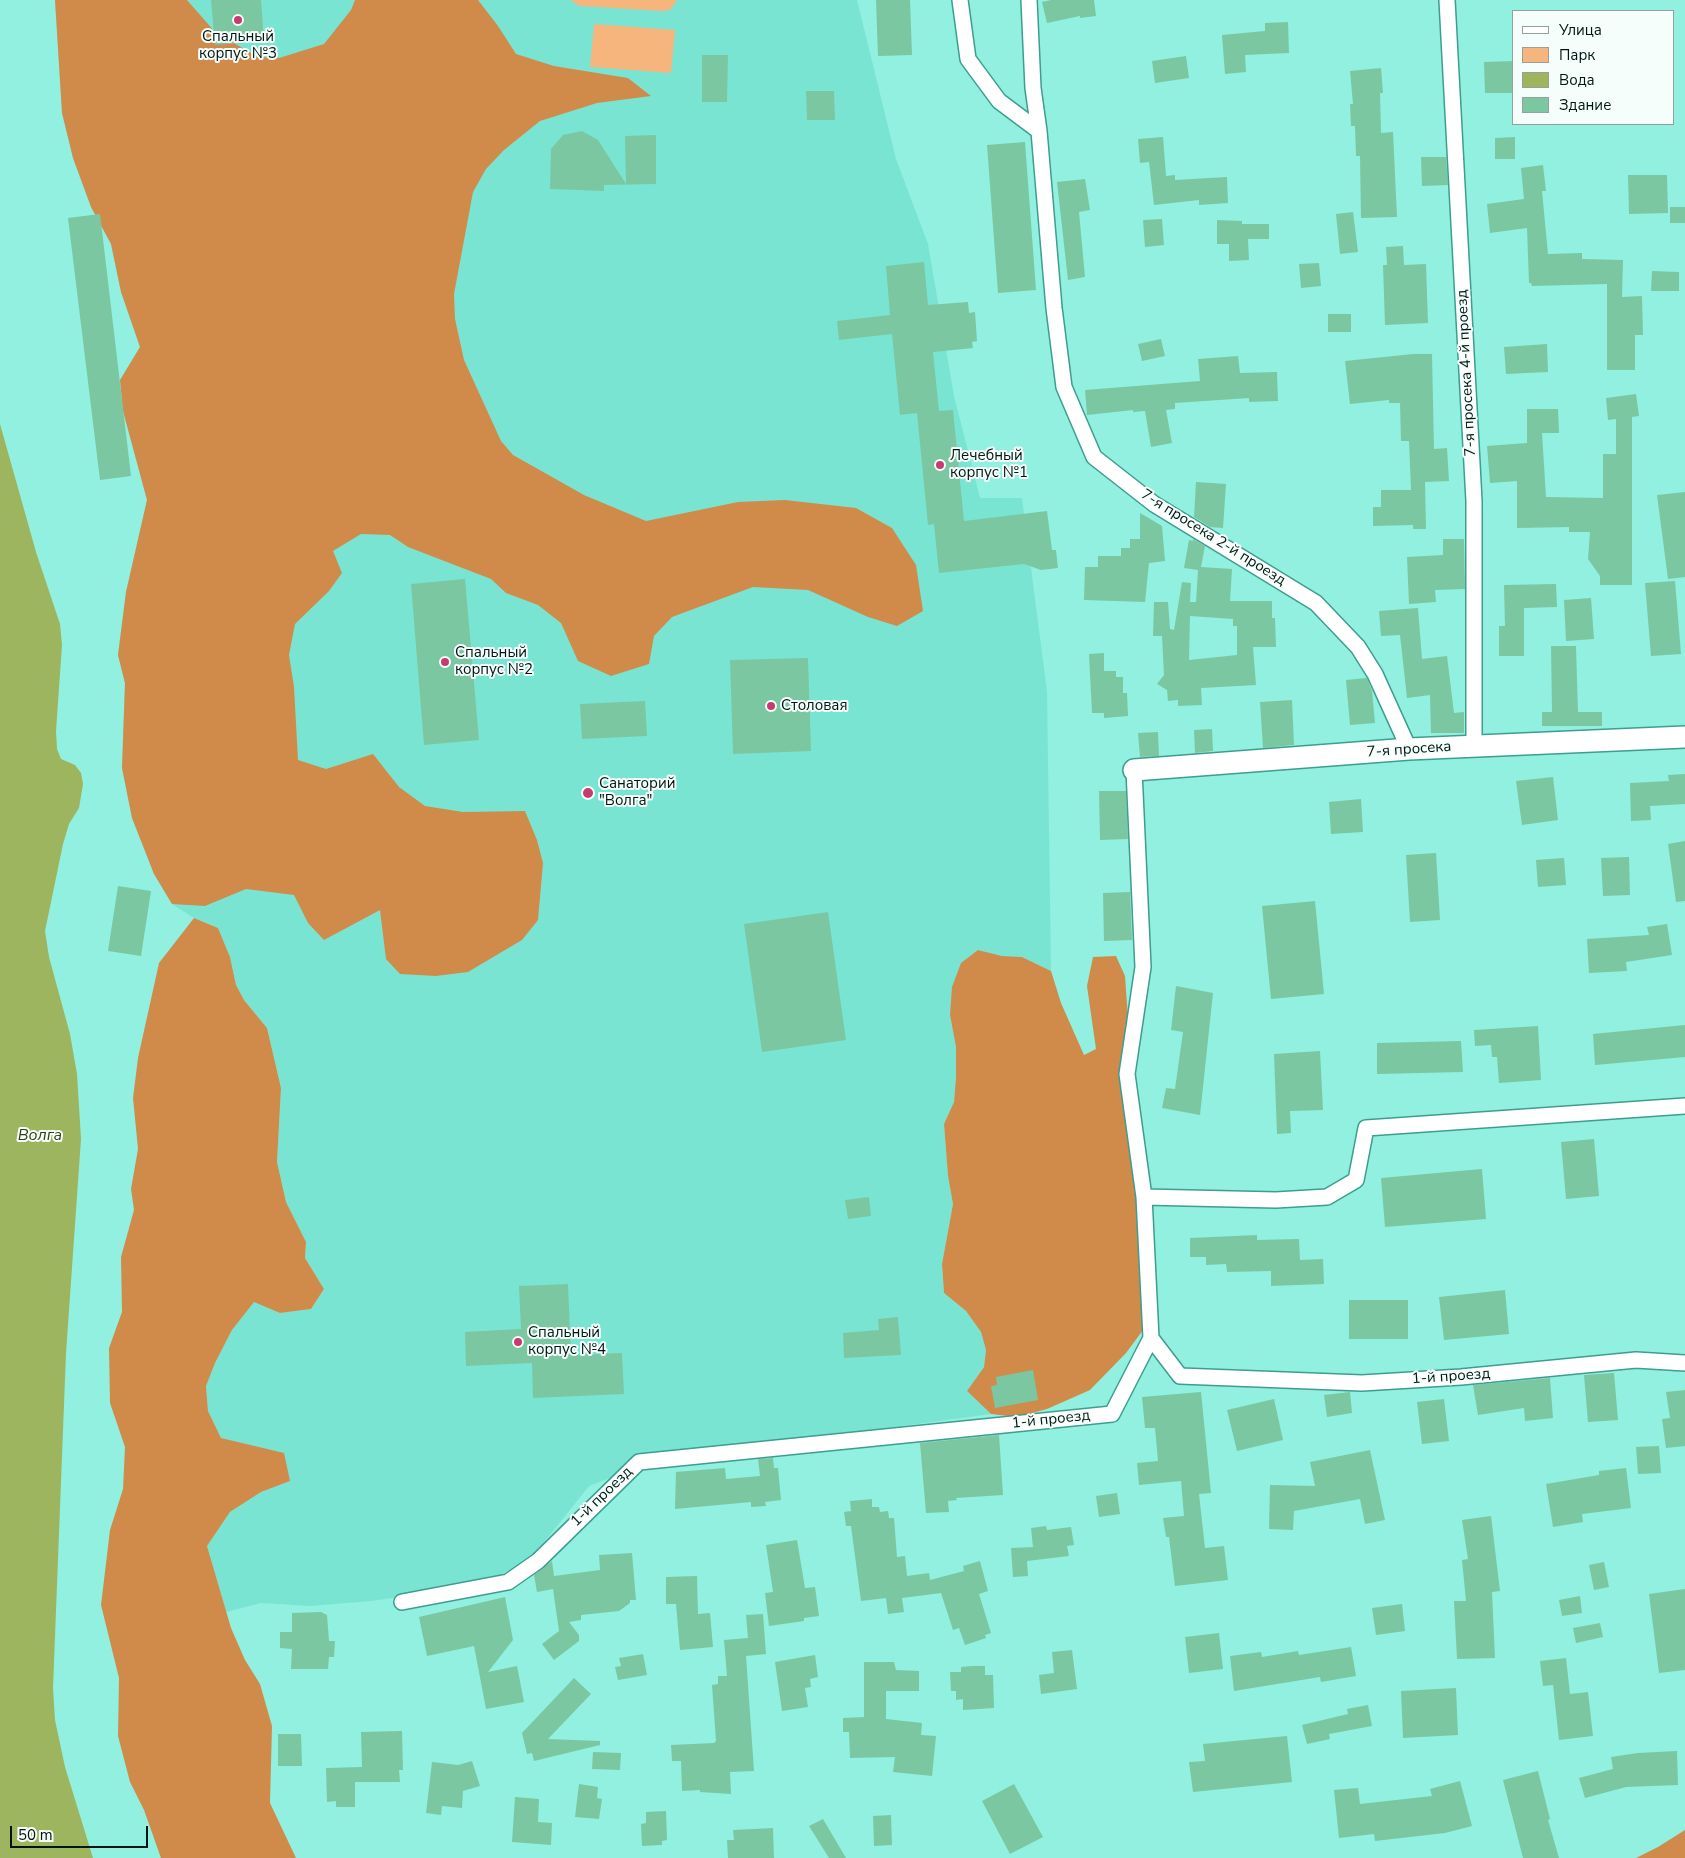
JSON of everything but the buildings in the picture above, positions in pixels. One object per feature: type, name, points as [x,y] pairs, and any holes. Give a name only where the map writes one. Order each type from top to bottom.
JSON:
[{"type":"street","points":[[960,0],[968,59],[999,100],[1039,131]]},
{"type":"street","name":"7-я просека 2-й проезд","points":[[1029,0],[1033,88],[1039,131],[1054,308],[1064,387],[1094,457],[1154,504],[1316,603],[1358,647],[1375,674],[1409,749]]},
{"type":"street","name":"7-я просека 4-й проезд","points":[[1447,0],[1474,501],[1474,746]]},
{"type":"street","name":"7-я просека","points":[[1134,770],[1409,749],[1685,737]]},
{"type":"street","points":[[1134,770],[1143,967],[1127,1074],[1144,1197],[1151,1338]]},
{"type":"street","points":[[1144,1197],[1276,1200],[1328,1197],[1356,1180],[1366,1128],[1685,1106]]},
{"type":"street","name":"1-й проезд","points":[[402,1602],[508,1582],[538,1561],[639,1462],[1112,1414],[1151,1338],[1180,1376],[1362,1383],[1461,1377],[1636,1360],[1685,1363]]},
{"type":"shaded area","name":"Санаторий \"Волга\"","points":[[55,0],[857,0],[896,159],[928,244],[954,396],[980,498],[1022,498],[1047,692],[1051,971],[1022,957],[1002,956],[978,950],[950,1015],[956,1047],[956,1077],[954,1102],[944,1124],[948,1175],[953,1204],[942,1264],[944,1293],[966,1311],[981,1332],[986,1350],[984,1367],[967,1391],[991,1414],[661,1459],[589,1486],[529,1561],[474,1587],[371,1601],[310,1606],[261,1603],[226,1612],[207,1546],[230,1512],[261,1492],[290,1481],[243,1445],[221,1438],[208,1411],[206,1385],[232,1330],[254,1301],[280,1313],[311,1309],[324,1289],[305,1258],[306,1242],[286,1202],[277,1162],[281,1088],[267,1028],[244,1000],[236,985],[230,957],[218,928],[194,918],[172,904],[154,874],[132,818],[122,768],[125,683],[118,655],[126,592],[147,500],[123,411],[120,380],[140,347],[121,292],[111,244],[91,207],[73,158],[62,113]]},
{"type":"shaded area","points":[[55,0],[187,0],[215,32],[258,57],[279,58],[324,44],[351,10],[355,0],[478,0],[516,54],[554,66],[628,78],[651,96],[597,103],[540,121],[504,150],[486,169],[473,192],[454,294],[455,319],[464,360],[501,441],[513,455],[584,495],[646,521],[738,502],[785,500],[856,508],[892,528],[916,565],[923,611],[897,626],[868,617],[808,590],[753,587],[672,617],[654,636],[649,664],[611,676],[578,661],[561,623],[538,605],[506,593],[491,579],[408,547],[390,535],[361,534],[333,551],[342,573],[329,591],[295,624],[289,655],[294,687],[298,760],[326,769],[373,754],[399,787],[425,806],[463,812],[525,811],[537,840],[543,863],[538,920],[522,940],[468,972],[436,976],[400,974],[386,959],[380,910],[324,940],[308,923],[294,895],[246,889],[205,906],[172,904],[154,874],[132,818],[122,768],[125,683],[118,655],[126,592],[147,500],[123,411],[120,380],[140,347],[121,292],[111,244],[91,207],[73,158],[62,113]]},
{"type":"shaded area","points":[[194,918],[218,928],[230,957],[236,985],[244,1000],[267,1028],[281,1088],[277,1162],[286,1202],[306,1242],[305,1258],[324,1289],[311,1309],[280,1313],[254,1302],[232,1330],[215,1363],[206,1386],[208,1411],[221,1438],[284,1453],[290,1481],[261,1492],[230,1512],[207,1546],[231,1628],[245,1660],[260,1684],[272,1726],[270,1803],[296,1858],[161,1858],[144,1810],[130,1782],[118,1736],[119,1678],[101,1605],[110,1530],[123,1489],[125,1447],[110,1403],[109,1348],[122,1312],[121,1257],[134,1210],[131,1189],[138,1149],[133,1098],[138,1058],[159,963]]},
{"type":"shaded area","points":[[978,950],[1002,956],[1022,957],[1051,971],[1061,1003],[1084,1055],[1096,1049],[1087,986],[1093,957],[1116,956],[1125,976],[1149,1322],[1126,1353],[1090,1390],[1047,1409],[1017,1417],[991,1414],[967,1391],[984,1367],[986,1350],[981,1332],[966,1311],[944,1293],[942,1264],[953,1204],[948,1176],[944,1124],[954,1102],[956,1077],[956,1047],[950,1015],[952,987],[961,963]]},
{"type":"shaded area","points":[[1685,1830],[1685,1858],[1636,1858],[1658,1847]]},
{"type":"green space","points":[[570,0],[677,0],[670,10],[663,11],[580,6]]},
{"type":"green space","points":[[594,24],[675,30],[671,73],[590,67]]},
{"type":"water","name":"Волга","points":[[0,424],[36,552],[60,624],[62,645],[56,731],[57,749],[61,759],[75,765],[81,773],[83,784],[79,808],[69,824],[63,844],[45,931],[49,957],[70,1034],[77,1074],[81,1139],[66,1353],[53,1688],[55,1720],[65,1767],[93,1858],[0,1858]]},
{"type":"place","name":"Спальный корпус №3","points":[[238,20]]},
{"type":"place","name":"Лечебный корпус №1","points":[[940,465]]},
{"type":"place","name":"Спальный корпус №2","points":[[445,662]]},
{"type":"place","name":"Столовая","points":[[771,706]]},
{"type":"place","name":"Санаторий \"Волга\"","points":[[588,793]]},
{"type":"place","name":"Спальный корпус №4","points":[[518,1342]]}]
